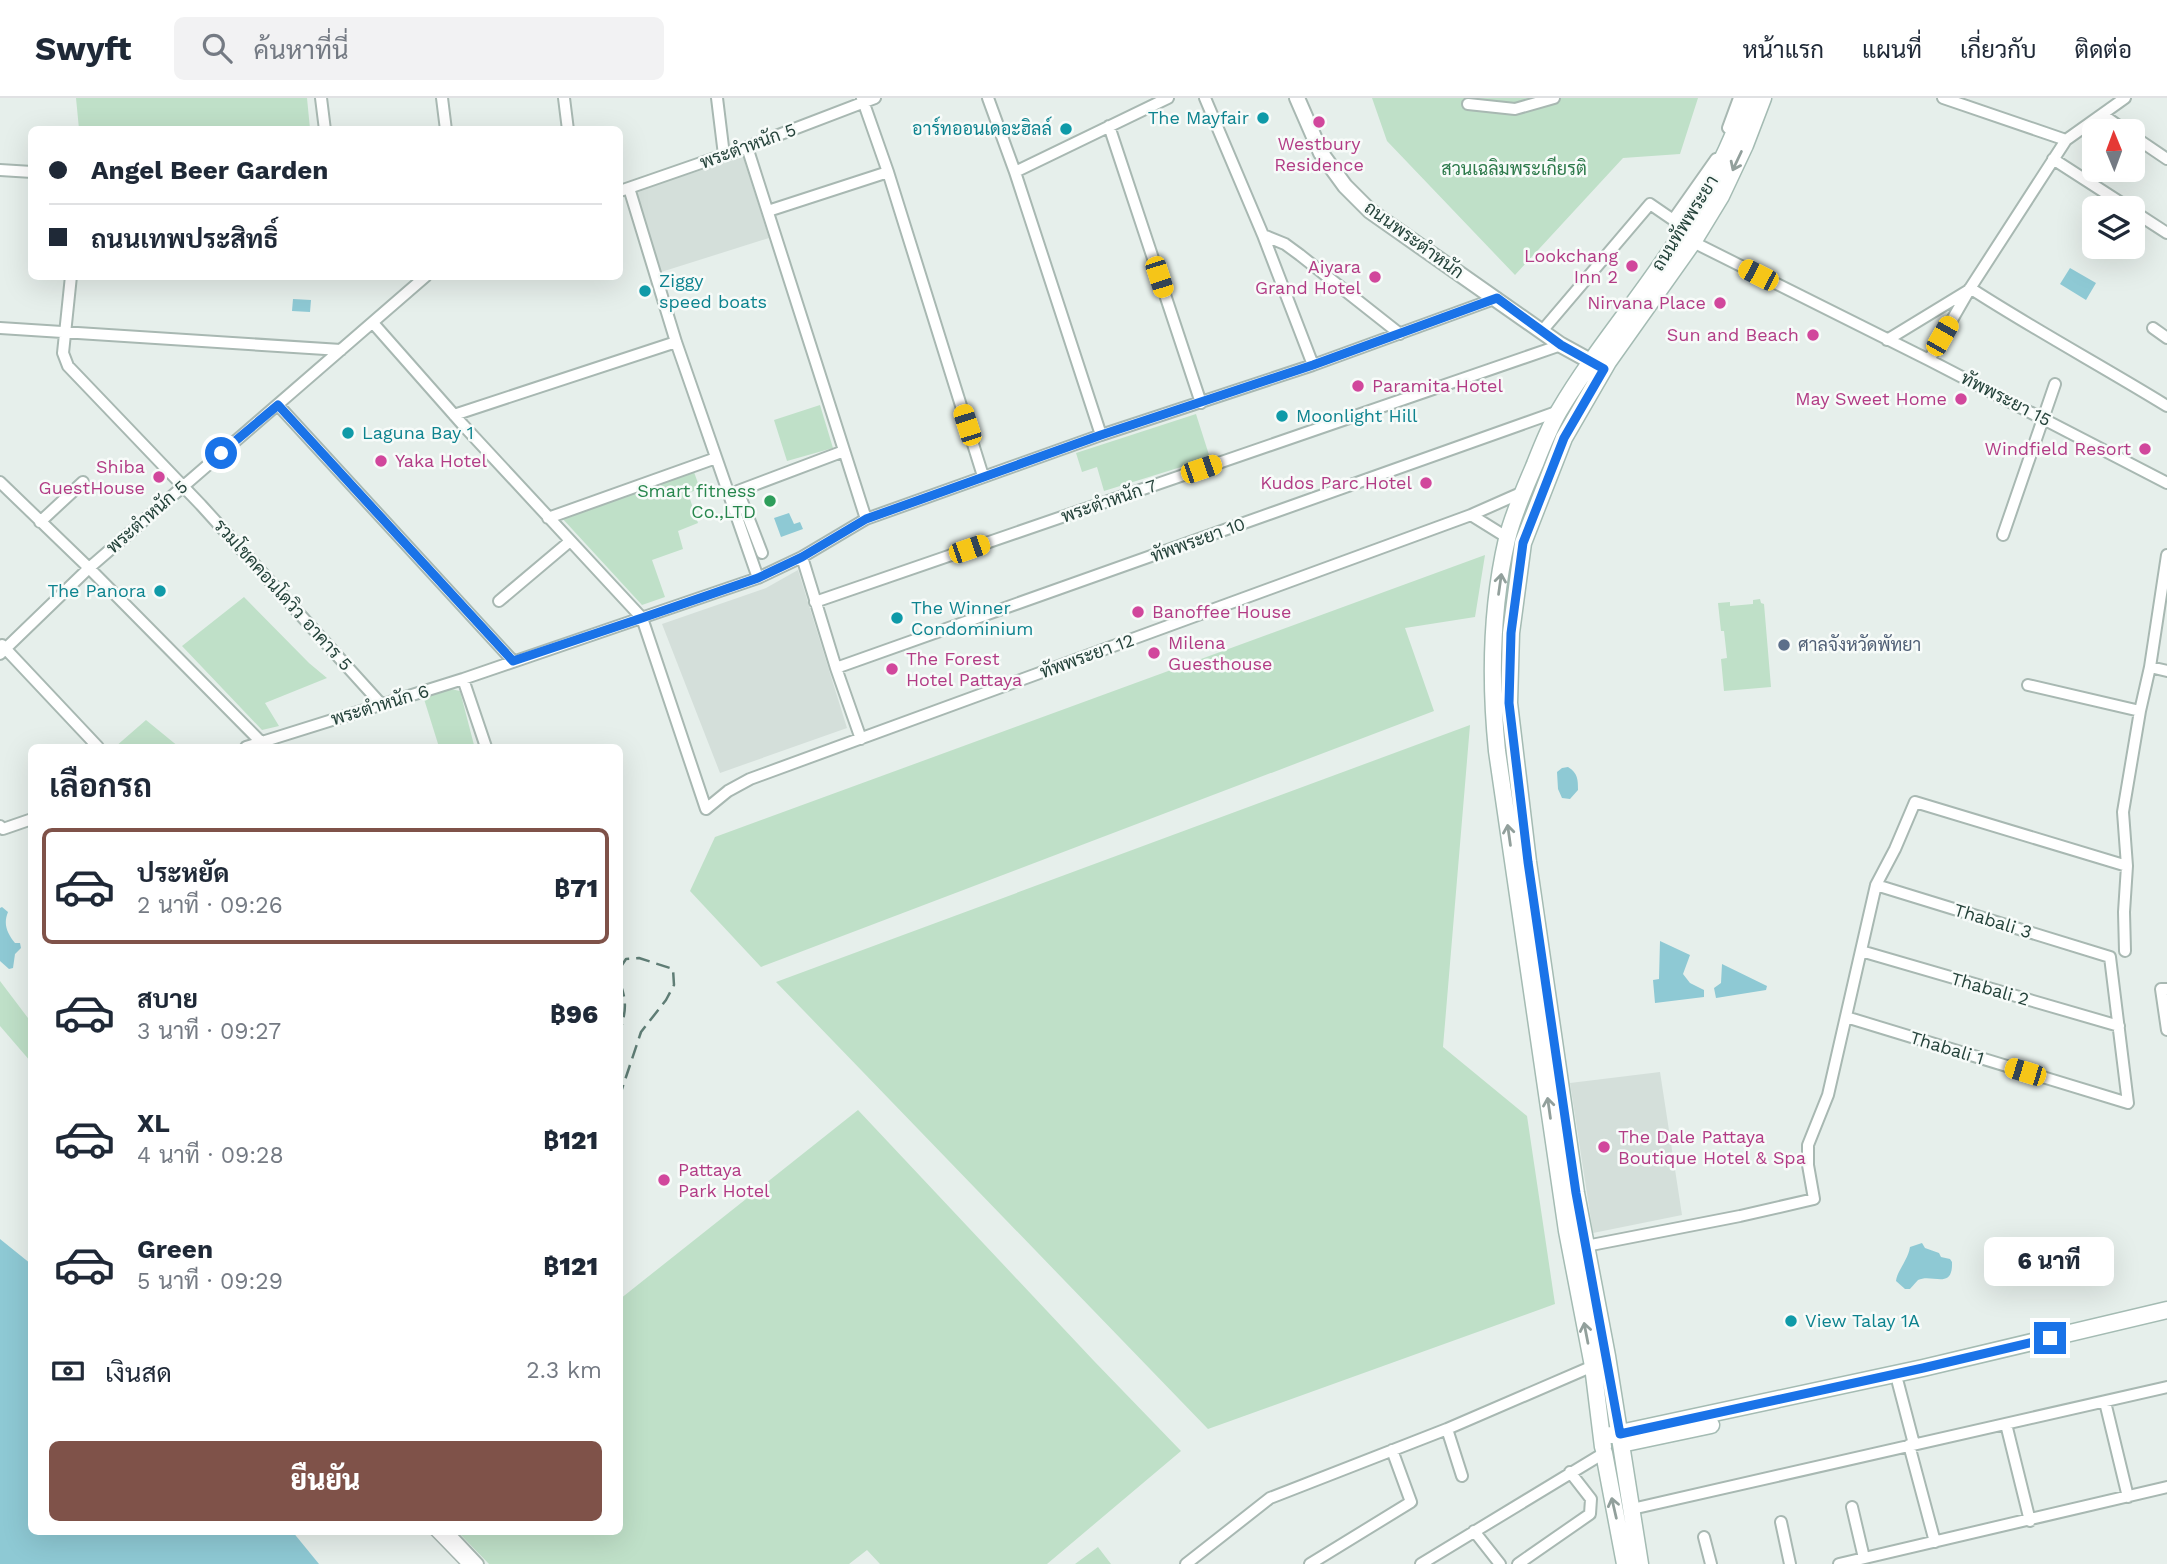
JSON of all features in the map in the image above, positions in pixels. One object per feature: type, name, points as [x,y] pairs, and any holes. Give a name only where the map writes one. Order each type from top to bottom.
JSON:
[{"type":"main road","name":"ถนนทัพพระยา","points":[[1625,1564],[1567,1231],[1521,864],[1503,633],[1496,614],[1508,538],[1523,492],[1548,432],[1559,411],[1597,366],[1684,230],[1709,188],[1748,98]]},
{"type":"main road","name":"ถนนทัพพระยา","points":[[1684,230],[1721,196],[1763,98]]},
{"type":"main road","name":"ถนนทัพพระยา","points":[[1503,633],[1513,616],[1523,543],[1564,438],[1597,366]]},
{"type":"main road","name":"ถนนทัพพระยา","points":[[1521,864],[1640,1564]]},
{"type":"main road","points":[[1603,1446],[1620,1439],[2167,1310]]},
{"type":"main road","points":[[1620,1439],[1898,1383],[2167,1320]]},
{"type":"street","points":[[321,98],[324,126]]},
{"type":"street","points":[[442,98],[446,126]]},
{"type":"street","points":[[564,98],[568,126]]},
{"type":"street","points":[[717,98],[724,155]]},
{"type":"street","name":"พระตำหนัก 5","points":[[624,190],[875,98]]},
{"type":"street","points":[[988,98],[1101,435]]},
{"type":"street","points":[[1015,172],[1168,98]]},
{"type":"street","points":[[1205,98],[1263,235],[1313,365]]},
{"type":"street","name":"ถนนพระตำหนัก","points":[[1297,98],[1321,153],[1352,194],[1382,220],[1561,345],[1597,366]]},
{"type":"street","points":[[1468,104],[1515,109],[1554,98]]},
{"type":"street","points":[[1684,230],[1740,98]]},
{"type":"street","points":[[1943,98],[2066,140]]},
{"type":"street","points":[[1929,360],[1970,289],[2066,140],[2125,98]]},
{"type":"street","points":[[862,101],[888,172],[983,476]]},
{"type":"street","points":[[2103,115],[2109,119]]},
{"type":"street","points":[[1109,125],[1201,403]]},
{"type":"street","points":[[2146,145],[2167,159]]},
{"type":"street","points":[[747,147],[866,519]]},
{"type":"street","points":[[2053,159],[2110,196]]},
{"type":"street","points":[[0,170],[28,172]]},
{"type":"street","points":[[768,211],[888,172]]},
{"type":"street","points":[[624,190],[758,578]]},
{"type":"street","name":"ทัพพระยา 15","points":[[1542,331],[1650,204],[1684,230],[1887,340],[2167,483]]},
{"type":"street","points":[[2145,219],[2167,233]]},
{"type":"street","points":[[1263,235],[1285,244],[1400,334]]},
{"type":"street","name":"รวมโชคคอนโดวิว อาคาร 5","points":[[71,280],[63,353],[68,366],[184,486],[381,704]]},
{"type":"street","name":"พระตำหนัก 5","points":[[2,649],[89,568],[421,280]]},
{"type":"street","points":[[1887,340],[1970,289]]},
{"type":"street","points":[[1970,289],[2167,406]]},
{"type":"street","name":"พระตำหนัก 6","points":[[255,744],[463,679],[758,578],[802,557],[866,519],[1101,435],[1313,365],[1497,298]]},
{"type":"street","points":[[373,323],[569,542],[642,618]]},
{"type":"street","points":[[0,328],[341,350]]},
{"type":"street","points":[[2154,328],[2167,338]]},
{"type":"street","points":[[454,415],[676,342]]},
{"type":"street","name":"พระตำหนัก 7","points":[[815,602],[1561,345]]},
{"type":"street","points":[[2003,535],[2055,384]]},
{"type":"street","points":[[278,405],[513,661]]},
{"type":"street","name":"ทัพพระยา 10","points":[[836,668],[1559,411]]},
{"type":"street","points":[[1548,432],[1556,432],[1564,438]]},
{"type":"street","points":[[762,553],[738,491],[844,451]]},
{"type":"street","points":[[548,518],[716,458]]},
{"type":"street","points":[[0,482],[261,742]]},
{"type":"street","points":[[40,522],[83,482]]},
{"type":"street","name":"ทัพพระยา 12","points":[[642,618],[706,809],[728,791],[750,779],[1471,516],[1523,492]]},
{"type":"street","points":[[1471,516],[1508,538]]},
{"type":"street","points":[[499,601],[569,542]]},
{"type":"street","points":[[2124,951],[2127,866],[2123,811],[2150,667],[2167,555]]},
{"type":"street","points":[[802,557],[861,739]]},
{"type":"street","points":[[1496,614],[1513,616]]},
{"type":"street","points":[[2,649],[95,744]]},
{"type":"street","points":[[2150,667],[2167,671]]},
{"type":"street","points":[[463,679],[485,744]]},
{"type":"street","points":[[2028,685],[2140,711]]},
{"type":"street","points":[[1586,1246],[1814,1199],[1808,1165],[1808,1145],[1828,1095],[1876,886],[1915,802],[2127,866]]},
{"type":"street","points":[[2,827],[28,820]]},
{"type":"street","name":"Thabali 3","points":[[1876,886],[2110,957],[2119,1027]]},
{"type":"street","name":"Thabali 2","points":[[1861,951],[2119,1027]]},
{"type":"street","points":[[2167,989],[2161,989],[2167,1030]]},
{"type":"street","name":"Thabali 1","points":[[1846,1017],[2128,1103],[2119,1027]]},
{"type":"street","points":[[1186,1564],[1270,1498],[1447,1429],[1592,1366]]},
{"type":"street","points":[[1898,1383],[1935,1542]]},
{"type":"street","points":[[1632,1508],[2167,1387]]},
{"type":"street","points":[[2105,1402],[2128,1497]]},
{"type":"street","points":[[2006,1424],[2030,1521]]},
{"type":"street","points":[[1447,1429],[1462,1476]]},
{"type":"street","points":[[1421,1564],[1570,1472],[1603,1446]]},
{"type":"street","points":[[1310,1564],[1411,1502],[1392,1450]]},
{"type":"street","points":[[1518,1564],[1590,1514],[1591,1499],[1570,1472]]},
{"type":"street","points":[[1839,1564],[2167,1488]]},
{"type":"street","points":[[1852,1507],[1864,1558]]},
{"type":"street","points":[[1781,1522],[1790,1564]]},
{"type":"street","points":[[1474,1531],[1500,1564]]},
{"type":"street","points":[[439,1535],[467,1564]]},
{"type":"street","points":[[451,1535],[478,1564]]},
{"type":"street","points":[[1704,1537],[1711,1564]]},
{"type":"shaded area","points":[[743,157],[769,238],[658,273],[632,192]]},
{"type":"shaded area","points":[[798,570],[847,728],[720,773],[662,624],[766,588]]},
{"type":"shaded area","points":[[1660,1072],[1682,1215],[1593,1233],[1570,1083]]},
{"type":"green space","points":[[76,98],[307,98],[310,126],[79,126]]},
{"type":"green space","name":"สวนเฉลิมพระเกียรติ","points":[[1372,98],[1698,98],[1680,154],[1623,158],[1515,275],[1387,141]]},
{"type":"green space","points":[[820,405],[833,448],[787,461],[774,420]]},
{"type":"green space","points":[[1196,414],[1210,458],[1104,491],[1097,467],[1082,472],[1076,453]]},
{"type":"green space","points":[[694,472],[700,489],[688,493],[698,523],[678,531],[683,549],[652,560],[665,597],[642,605],[561,517]]},
{"type":"green space","points":[[1485,555],[1475,617],[1405,628],[1434,711],[761,967],[690,891],[715,837]]},
{"type":"green space","points":[[244,597],[327,678],[265,703],[279,726],[262,730],[182,646]]},
{"type":"green space","points":[[1760,599],[1764,604],[1771,687],[1724,691],[1721,659],[1727,658],[1718,603],[1730,602],[1730,606],[1753,604],[1753,600]]},
{"type":"green space","points":[[451,689],[460,691],[474,744],[438,744],[424,699],[431,694]]},
{"type":"green space","points":[[146,720],[175,744],[118,744]]},
{"type":"green space","points":[[1470,725],[1443,1047],[1527,1116],[1555,1304],[1208,1429],[776,982]]},
{"type":"green space","points":[[0,981],[28,1018],[28,1059],[0,1026]]},
{"type":"green space","points":[[858,1110],[1181,1451],[1047,1564],[880,1564],[867,1550],[849,1564],[489,1564],[461,1535],[623,1535],[623,1297]]},
{"type":"green space","points":[[1098,1547],[1111,1564],[1075,1564]]},
{"type":"water","points":[[2070,268],[2096,283],[2086,300],[2060,284]]},
{"type":"water","points":[[293,299],[311,300],[310,312],[292,311]]},
{"type":"water","points":[[789,513],[794,524],[800,522],[803,529],[781,537],[774,518]]},
{"type":"water","points":[[1568,767],[1576,774],[1578,783],[1578,790],[1570,799],[1562,798],[1558,789],[1557,772]]},
{"type":"water","points":[[2,907],[8,912],[8,932],[15,943],[20,943],[21,948],[15,954],[13,968],[9,969],[0,961]]},
{"type":"water","points":[[1660,941],[1690,955],[1683,974],[1690,983],[1704,990],[1704,997],[1655,1003],[1653,980],[1659,979]]},
{"type":"water","points":[[1722,964],[1767,986],[1766,990],[1716,998],[1714,988],[1721,983]]},
{"type":"water","points":[[0,1239],[28,1262],[28,1535],[295,1535],[319,1564],[0,1564]]},
{"type":"water","points":[[1922,1243],[1925,1248],[1950,1259],[1951,1271],[1945,1279],[1924,1278],[1918,1280],[1910,1289],[1905,1289],[1896,1281],[1897,1277],[1910,1247]]},
{"type":"railway","points":[[623,964],[626,959],[639,958],[673,969],[674,985],[641,1032],[623,1086]]},
{"type":"railway","points":[[623,992],[623,1021]]},
{"type":"place","name":"The Mayfair","points":[[1263,118]]},
{"type":"place","name":"Westbury Residence","points":[[1319,122]]},
{"type":"place","name":"อาร์ทออนเดอะฮิลล์","points":[[1066,129]]},
{"type":"place","name":"Lookchang Inn 2","points":[[1632,266]]},
{"type":"place","name":"Aiyara Grand Hotel","points":[[1375,277]]},
{"type":"place","name":"Ziggy speed boats","points":[[645,291]]},
{"type":"place","name":"Nirvana Place","points":[[1720,303]]},
{"type":"place","name":"Sun and Beach","points":[[1813,335]]},
{"type":"place","name":"Paramita Hotel","points":[[1358,386]]},
{"type":"place","name":"May Sweet Home","points":[[1961,399]]},
{"type":"place","name":"Moonlight Hill","points":[[1282,416]]},
{"type":"place","name":"Laguna Bay 1","points":[[348,433]]},
{"type":"place","name":"Windfield Resort","points":[[2145,449]]},
{"type":"place","name":"Yaka Hotel","points":[[381,461]]},
{"type":"place","name":"Shiba GuestHouse","points":[[159,477]]},
{"type":"place","name":"Kudos Parc Hotel","points":[[1426,483]]},
{"type":"place","name":"Smart fitness Co.,LTD","points":[[770,501]]},
{"type":"place","name":"The Panora","points":[[160,591]]},
{"type":"place","name":"Banoffee House","points":[[1138,612]]},
{"type":"place","name":"The Winner Condominium","points":[[897,618]]},
{"type":"place","name":"ศาลจังหวัดพัทยา","points":[[1784,645]]},
{"type":"place","name":"Milena Guesthouse","points":[[1154,653]]},
{"type":"place","name":"The Forest Hotel Pattaya","points":[[892,669]]},
{"type":"place","name":"The Dale Pattaya Boutique Hotel & Spa","points":[[1604,1147]]},
{"type":"place","name":"Pattaya Park Hotel","points":[[664,1180]]},
{"type":"place","name":"View Talay 1A","points":[[1791,1321]]},
{"type":"route","points":[[221,453],[278,405],[513,661],[758,578],[802,557],[866,519],[1101,435],[1313,365],[1497,298],[1561,345],[1604,369],[1564,438],[1523,543],[1511,633],[1509,703],[1528,862],[1576,1193],[1620,1434],[2050,1338]]}]
